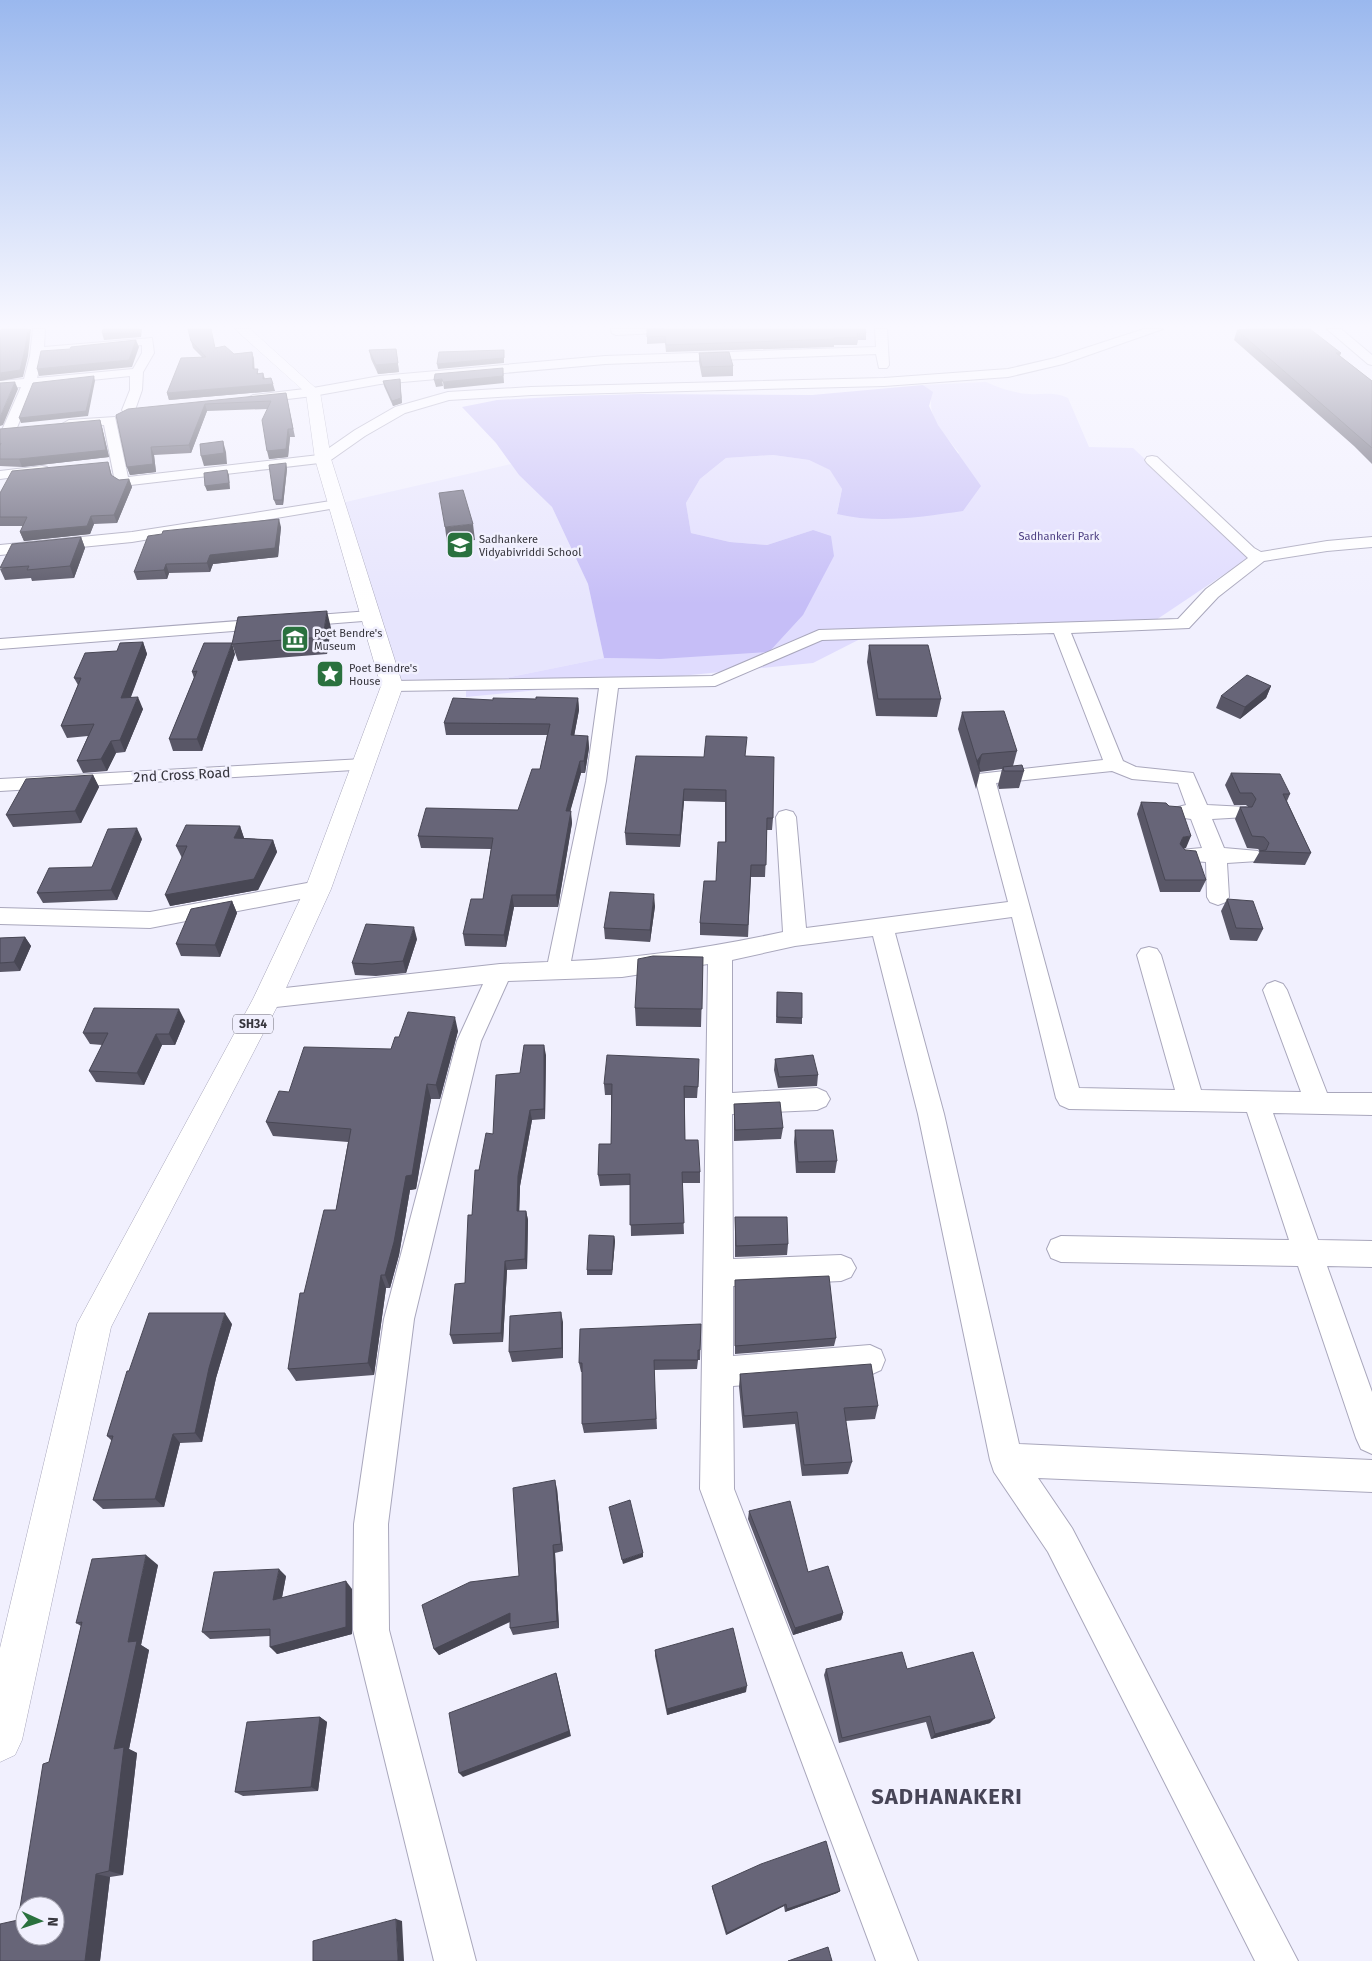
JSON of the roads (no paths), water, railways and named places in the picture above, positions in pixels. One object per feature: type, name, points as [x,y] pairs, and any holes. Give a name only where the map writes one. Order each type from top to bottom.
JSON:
[{"type":"main road","points":[[317,421],[323,459],[392,686]]},
{"type":"main road","name":"SH34","points":[[0,1740],[94,1324],[267,999],[318,889],[392,686]]},
{"type":"street","points":[[55,425],[104,421]]},
{"type":"street","points":[[110,421],[113,463],[122,482],[323,459],[382,421]]},
{"type":"street","points":[[5,430],[28,428]]},
{"type":"street","points":[[1152,460],[1248,550],[1259,557]]},
{"type":"street","points":[[0,474],[59,469]]},
{"type":"street","points":[[0,550],[132,536],[337,504]]},
{"type":"street","points":[[392,686],[715,681],[819,635],[1183,624],[1212,593],[1259,557],[1327,546],[1372,542]]},
{"type":"street","points":[[0,644],[370,616]]},
{"type":"street","points":[[1062,628],[1115,765]]},
{"type":"street","points":[[558,970],[596,781],[608,683]]},
{"type":"street","name":"2nd Cross Road","points":[[0,785],[363,765]]},
{"type":"street","points":[[1218,897],[1216,856],[1186,777],[1132,773],[1115,765],[985,778],[1021,908],[1069,1098],[1372,1104]]},
{"type":"street","points":[[1171,811],[1239,812]]},
{"type":"street","points":[[786,817],[794,938]]},
{"type":"street","points":[[1188,856],[1250,856]]},
{"type":"street","points":[[0,916],[150,920],[318,889]]},
{"type":"street","points":[[267,999],[500,973],[622,968],[720,954],[794,938],[1021,908]]},
{"type":"street","points":[[882,927],[932,1114],[1006,1460],[1060,1540],[1277,1961]]},
{"type":"street","points":[[720,954],[717,1489],[897,1961]]},
{"type":"street","points":[[1149,955],[1191,1100]]},
{"type":"street","points":[[455,1961],[371,1630],[371,1524],[399,1319],[469,1041],[500,973]]},
{"type":"street","points":[[1275,990],[1318,1102]]},
{"type":"street","points":[[720,1104],[817,1099]]},
{"type":"street","points":[[1256,1101],[1372,1438]]},
{"type":"street","points":[[1062,1249],[1372,1254]]},
{"type":"street","points":[[719,1273],[841,1268]]},
{"type":"street","points":[[718,1372],[870,1360]]},
{"type":"street","points":[[1006,1460],[1372,1476]]},
{"type":"place","name":"Sadhankere Vidyabivriddi School","points":[[460,545]]},
{"type":"place","name":"Poet Bendre's Museum","points":[[295,639]]},
{"type":"place","name":"Poet Bendre's House","points":[[330,674]]},
{"type":"district","name":"SADHANAKERI","points":[[947,1796]]},
{"type":"park label","name":"Sadhankeri Park","points":[[1059,536]]}]
